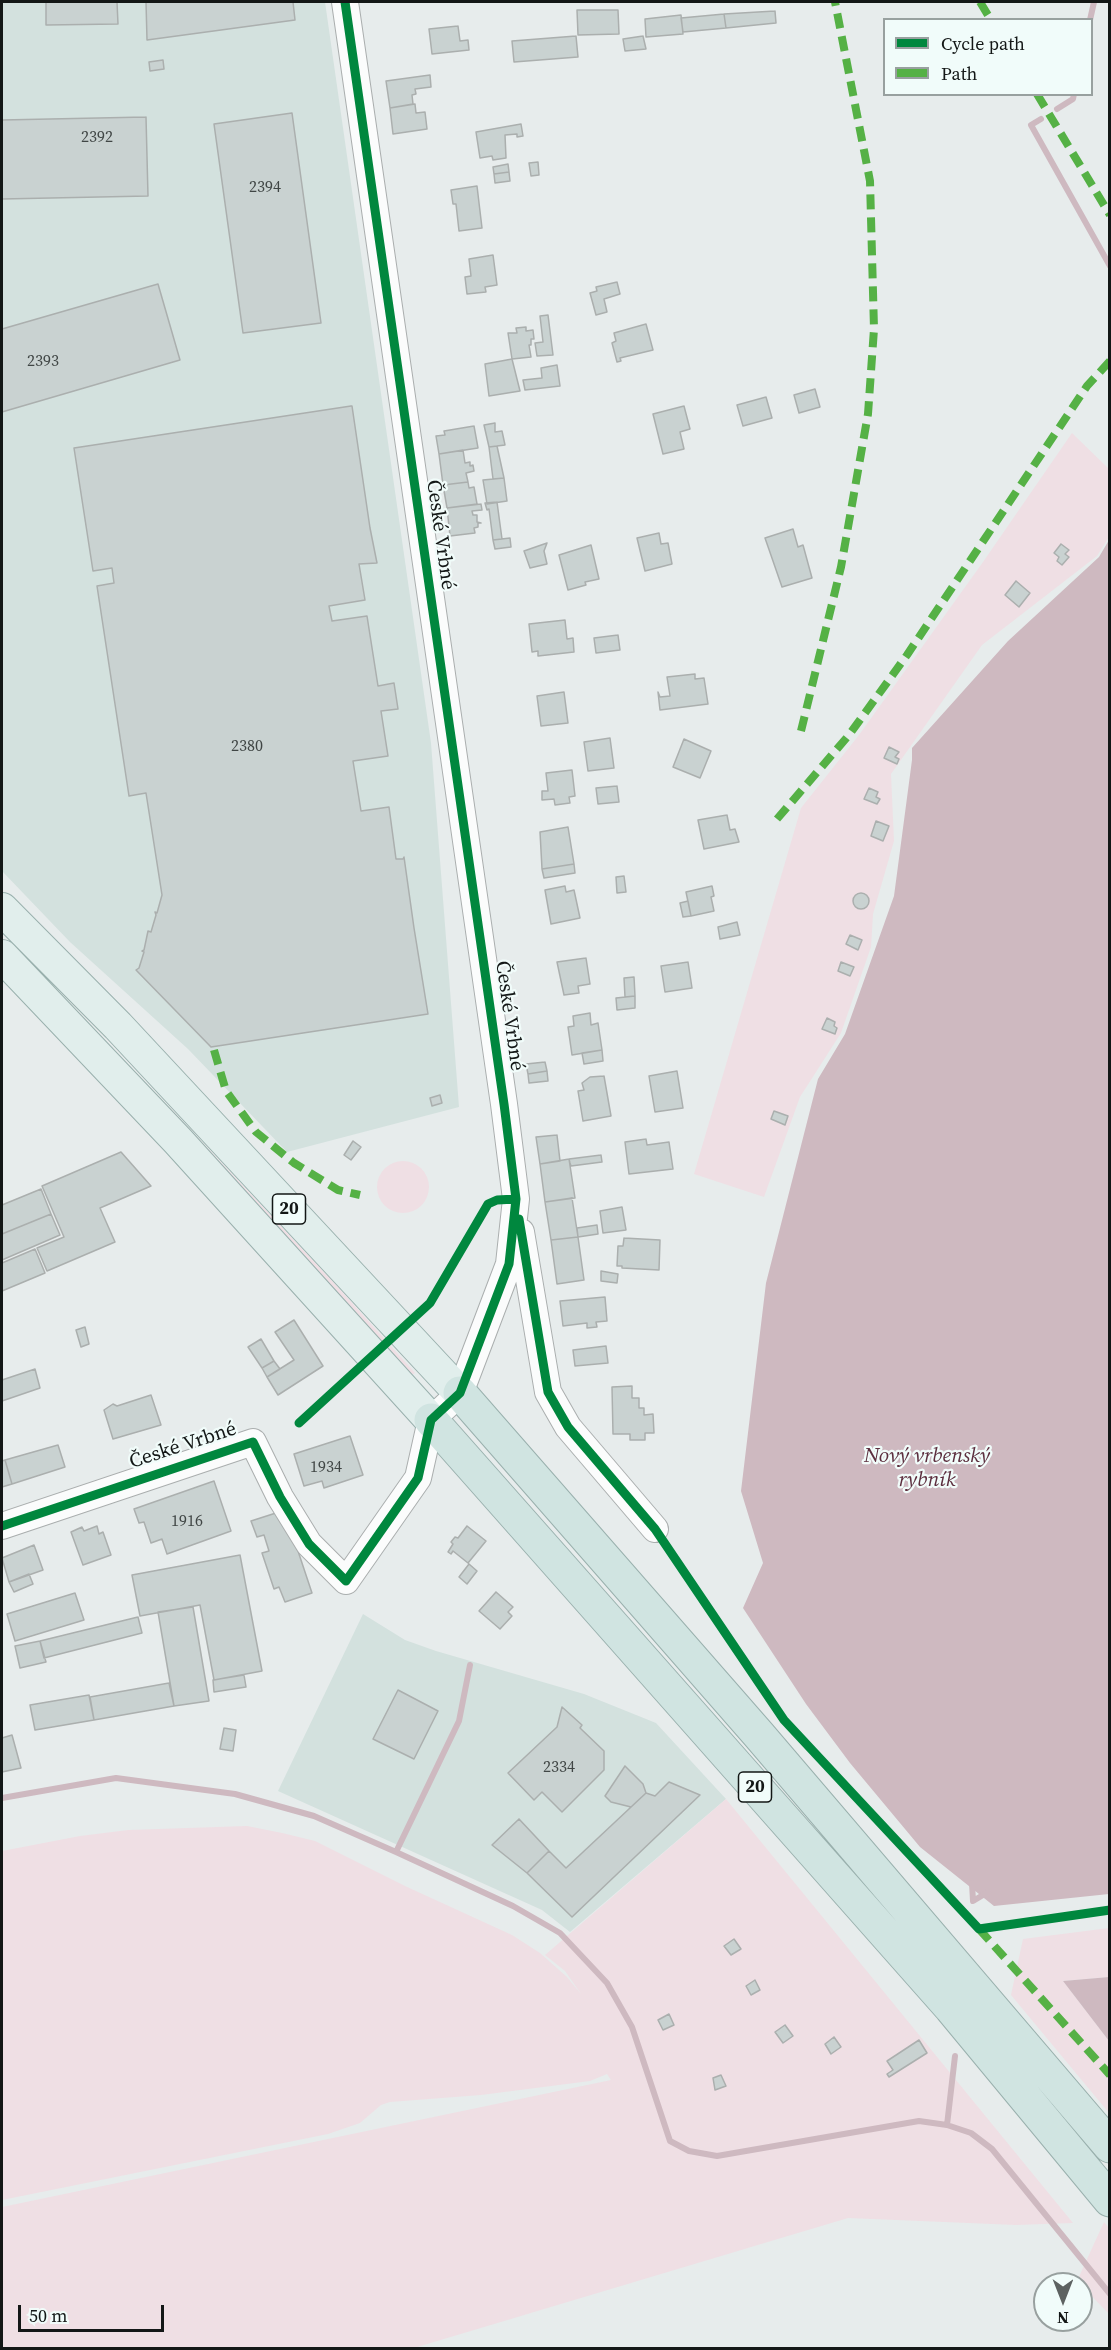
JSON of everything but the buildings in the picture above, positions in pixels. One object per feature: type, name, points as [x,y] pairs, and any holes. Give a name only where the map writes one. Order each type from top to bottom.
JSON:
[{"type":"highway","name":"20","points":[[460,1393],[759,1735],[1110,2146]]},
{"type":"highway","name":"20","points":[[431,1420],[951,2008],[1110,2200]]},
{"type":"main road","name":"20","points":[[2,909],[118,1026],[460,1393]]},
{"type":"main road","name":"20","points":[[2,956],[178,1141],[431,1420]]},
{"type":"street","name":"České Vrbné","points":[[6,1521],[253,1442],[280,1497],[309,1544],[346,1581],[418,1478],[431,1420],[460,1393],[509,1264],[516,1199],[345,2]]},
{"type":"street","points":[[516,1199],[548,1392],[568,1427],[655,1529]]},
{"type":"street","points":[[492,1310],[534,1313]]},
{"type":"shaded area","points":[[2,2],[325,2],[431,743],[459,1107],[287,1152],[188,1049],[70,942],[2,871]]},
{"type":"shaded area","points":[[1072,433],[1109,469],[1109,537],[1097,556],[982,645],[891,774],[894,841],[873,914],[871,947],[841,1033],[800,1097],[764,1197],[694,1174],[801,808],[859,735]]},
{"type":"shaded area","points":[[166,1107],[170,1108],[336,1285],[415,1373],[412,1375]]},
{"type":"shaded area","points":[[398,1161],[408,1161],[422,1168],[429,1187],[422,1206],[408,1213],[398,1213],[388,1209],[381,1202],[377,1192],[377,1182],[381,1172],[388,1165]]},
{"type":"shaded area","points":[[363,1614],[405,1640],[584,1694],[656,1723],[726,1799],[570,1932],[542,1910],[278,1791]]},
{"type":"shaded area","points":[[726,1799],[1073,2223],[1016,2225],[848,2218],[414,2348],[2,2348],[2,2207],[611,2080],[607,2074],[590,2081],[481,2095],[390,2102],[381,2105],[360,2123],[328,2134],[2,2200],[2,1851],[80,1836],[128,1830],[247,1826],[315,1841],[405,1886],[512,1935],[540,1953],[567,1977],[581,1994],[565,1971],[545,1955]]},
{"type":"shaded area","points":[[1109,1928],[1109,1977],[1063,1981],[1109,2041],[1109,2113],[1011,1995],[1023,1939]]},
{"type":"shaded area","points":[[1104,2222],[1109,2228],[1109,2314],[1093,2298],[1093,2272],[1081,2272]]},
{"type":"water","name":"Nový vrbenský rybník","points":[[1109,540],[1109,1894],[994,1906],[920,1847],[850,1763],[806,1704],[743,1608],[763,1563],[741,1491],[766,1283],[818,1079],[845,1034],[894,896],[912,748],[1008,641],[1099,557]]},
{"type":"water","points":[[1110,1977],[1109,2041],[1063,1981]]},
{"type":"waterway","points":[[1090,18],[1094,2]]},
{"type":"waterway","points":[[1057,109],[1073,99],[1074,96]]},
{"type":"waterway","points":[[1041,119],[1031,125],[1110,266]]},
{"type":"waterway","points":[[396,1852],[459,1721],[470,1665]]},
{"type":"waterway","points":[[2,1798],[116,1778],[235,1794],[314,1816],[396,1852],[513,1906],[560,1933],[607,1983],[632,2027],[670,2141],[689,2151],[717,2156],[919,2121],[947,2125],[971,2133],[992,2149],[1110,2294]]},
{"type":"waterway","points":[[972,1883],[973,1901],[988,1892]]},
{"type":"waterway","points":[[947,2125],[955,2056]]},
{"type":"marked path","points":[[801,731],[841,567],[868,414],[874,329],[870,181],[835,2]]},
{"type":"marked path","points":[[980,2],[990,18]]},
{"type":"marked path","points":[[1038,96],[1110,215]]},
{"type":"marked path","points":[[777,819],[849,735],[907,655],[1087,386],[1110,361]]},
{"type":"marked path","points":[[214,1050],[226,1091],[256,1132],[294,1163],[338,1190],[360,1195]]},
{"type":"marked path","points":[[979,1929],[1110,2075]]},
{"type":"cycle path","points":[[2,1526],[253,1442],[280,1497],[309,1544],[346,1581],[418,1478],[431,1420],[460,1393],[509,1264],[516,1199],[504,1104],[345,2]]},
{"type":"cycle path","points":[[299,1423],[430,1303],[488,1204],[497,1200],[516,1199]]},
{"type":"cycle path","points":[[519,1219],[548,1392],[568,1427],[655,1529],[784,1720],[979,1929],[1110,1910]]}]
